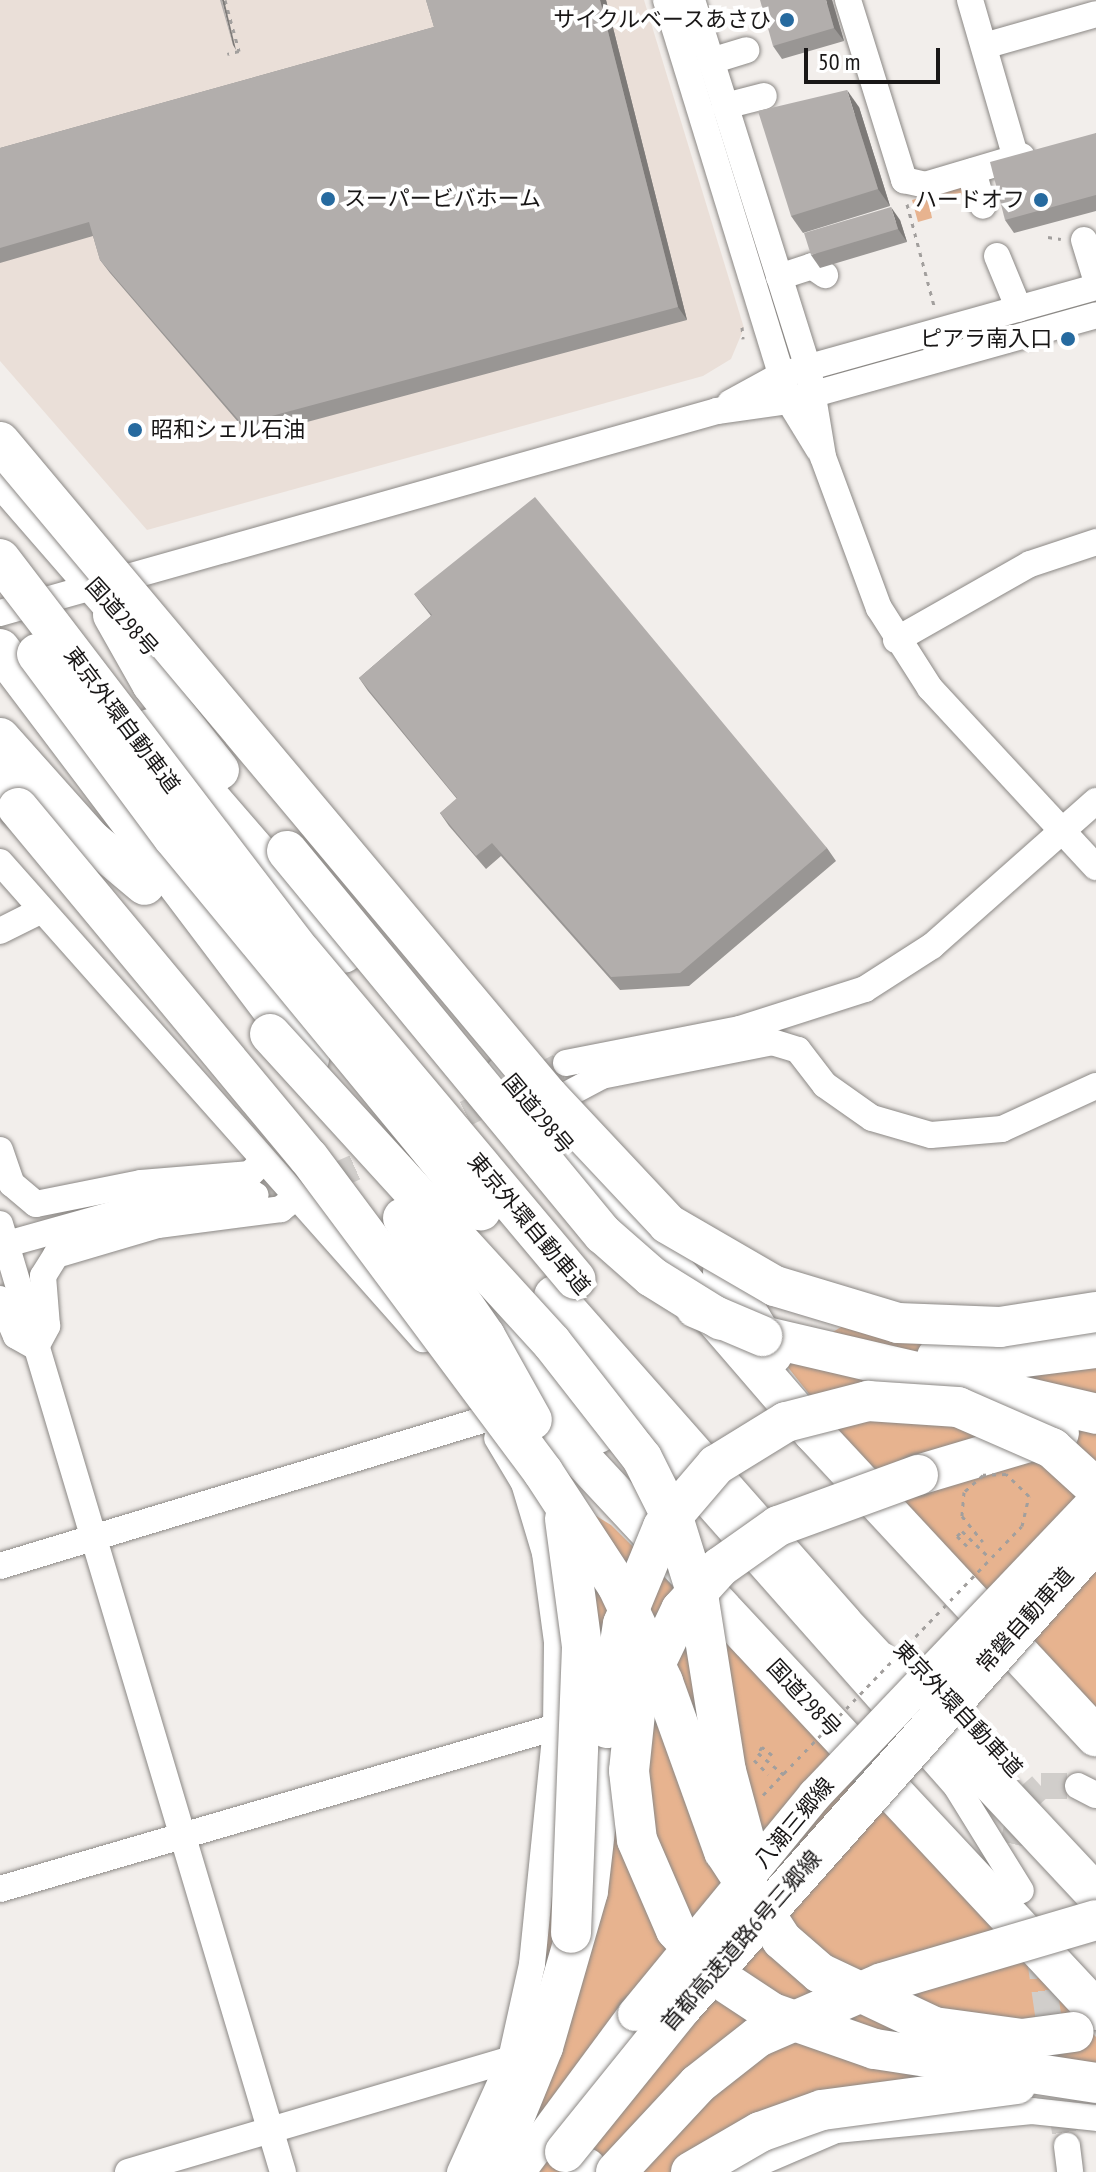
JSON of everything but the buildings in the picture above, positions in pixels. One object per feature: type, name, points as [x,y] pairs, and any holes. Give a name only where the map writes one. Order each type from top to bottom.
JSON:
[{"type":"highway","points":[[0,442],[548,1096],[668,1224],[775,1286],[887,1321],[1000,1327],[1096,1312]]},
{"type":"highway","name":"国道298号","points":[[0,475],[97,590],[155,652],[607,1197],[814,1433],[1096,1736]]},
{"type":"highway","name":"東京外環自動車道","points":[[0,559],[301,952],[564,1288],[1096,1856]]},
{"type":"highway","points":[[97,590],[152,684],[603,1234],[652,1277],[721,1320]]},
{"type":"highway","name":"東京外環自動車道","points":[[0,605],[173,837],[564,1288],[842,1623],[1096,1894]]},
{"type":"highway","points":[[62,641],[236,824],[577,1223],[630,1269],[721,1320],[762,1336],[1096,1415]]},
{"type":"highway","points":[[0,649],[155,875],[485,1336],[552,1477],[573,1554],[582,1647],[571,1933]]},
{"type":"highway","points":[[0,694],[155,875],[604,1441],[775,1650],[812,1706]]},
{"type":"highway","points":[[0,738],[91,840],[155,875]]},
{"type":"highway","points":[[0,785],[309,1158],[496,1404],[624,1597],[734,1873],[782,1940],[850,1990],[964,2033],[1022,2039],[1093,2012]]},
{"type":"highway","name":"国道298号","points":[[0,814],[163,1008],[1093,2012]]},
{"type":"highway","points":[[270,1034],[552,1343],[642,1458],[696,1586],[726,1771],[747,1851],[781,1914],[850,1990]]},
{"type":"highway","points":[[723,1272],[814,1433]]},
{"type":"highway","points":[[762,1336],[957,1358],[1096,1348]]},
{"type":"highway","points":[[1096,1488],[1052,1448],[1007,1423],[929,1401],[868,1401],[812,1412],[716,1465],[663,1527],[633,1591],[617,1648],[588,1891],[571,1933],[543,2047],[549,2169],[698,2084],[758,2037],[882,1983],[1096,1920]]},
{"type":"highway","points":[[1096,1415],[1022,1447],[845,1496],[756,1539],[703,1583],[660,1643],[636,1704],[629,1771],[637,1840],[660,1903],[695,1953],[746,1998],[840,2040],[1096,2086]]},
{"type":"highway","points":[[524,1483],[587,1488],[640,1521]]},
{"type":"highway","name":"常磐自動車道","points":[[938,1758],[1096,1541]]},
{"type":"highway","name":"常磐自動車道","points":[[938,1758],[1096,1582]]},
{"type":"highway","name":"首都高速道路6号三郷線","points":[[549,2169],[938,1758]]},
{"type":"highway","points":[[691,2172],[770,2127],[857,2102],[995,2085],[1096,2086]]},
{"type":"main road","name":"八潮三郷線","points":[[549,2169],[635,2014],[815,1795],[1096,1500]]},
{"type":"street","points":[[666,0],[789,401],[823,457]]},
{"type":"street","points":[[692,0],[808,367],[815,394],[823,457],[854,553],[896,640],[930,688],[1096,867]]},
{"type":"street","points":[[848,0],[861,70],[898,168],[912,185],[1056,147]]},
{"type":"street","points":[[970,0],[1016,158]]},
{"type":"street","points":[[984,46],[1096,14]]},
{"type":"street","points":[[711,61],[746,50]]},
{"type":"street","points":[[725,106],[764,96]]},
{"type":"street","points":[[973,171],[978,210]]},
{"type":"street","points":[[1084,240],[1096,279]]},
{"type":"street","points":[[1007,259],[1019,309]]},
{"type":"street","points":[[779,277],[812,266],[825,275]]},
{"type":"street","points":[[717,411],[781,375],[1096,287]]},
{"type":"street","points":[[0,613],[97,590],[717,411],[789,401],[1096,315]]},
{"type":"street","points":[[896,640],[1005,576],[1096,542]]},
{"type":"street","points":[[155,652],[212,666],[643,1192],[723,1272],[780,1306],[833,1320],[986,1313],[1096,1295]]},
{"type":"street","points":[[566,1063],[740,1029],[865,989],[932,946],[1096,801]]},
{"type":"street","points":[[0,862],[40,911],[296,1197],[486,1419],[524,1483],[545,1553],[557,1642],[556,1727],[545,1880],[511,2059],[460,2172]]},
{"type":"street","points":[[0,931],[40,911]]},
{"type":"street","points":[[566,1095],[601,1076],[772,1042],[798,1050],[825,1085],[872,1118],[931,1135],[1002,1129],[1096,1086]]},
{"type":"street","points":[[0,1150],[12,1184],[36,1204],[154,1181],[250,1174],[262,1162]]},
{"type":"street","points":[[256,1195],[147,1205],[2,1238],[283,2172]]},
{"type":"street","points":[[36,1347],[47,1326],[43,1276],[56,1255],[158,1225],[281,1209],[296,1197]]},
{"type":"street","points":[[0,1299],[16,1336],[36,1347]]},
{"type":"street","points":[[0,1566],[486,1419]]},
{"type":"street","points":[[604,1441],[644,1441],[666,1458],[938,1758],[1018,1883],[1013,1844]]},
{"type":"street","points":[[0,1889],[556,1727]]},
{"type":"street","points":[[128,2172],[511,2059]]},
{"type":"street","points":[[738,2172],[836,2130],[1032,2111],[1096,2118]]},
{"type":"path","points":[[225,0],[239,51],[227,54]]},
{"type":"path","points":[[912,185],[907,202],[936,310]]},
{"type":"path","points":[[753,1803],[784,1775],[987,1555],[1028,1516],[1027,1491],[1006,1474],[983,1475],[964,1492],[962,1516],[983,1542]]},
{"type":"path","points":[[967,1546],[957,1536],[962,1531],[987,1555]]},
{"type":"path","points":[[772,1755],[762,1747],[758,1753],[784,1775]]},
{"type":"path","points":[[747,1754],[768,1774]]},
{"type":"shaded area","points":[[0,0],[644,0],[744,328],[731,359],[703,376],[147,530],[0,361]]},
{"type":"shaded area","points":[[968,184],[974,205],[966,207],[961,193],[929,203],[932,218],[918,222],[912,200]]},
{"type":"shaded area","points":[[1096,1295],[1096,1713],[861,1460],[783,1361],[843,1326],[1012,1316]]},
{"type":"shaded area","points":[[570,1500],[611,1525],[715,1628],[933,1861],[1096,2037],[1096,2066],[700,2148],[670,2172],[471,2172],[513,2079]]},
{"type":"tunnel","points":[[431,1131],[566,1063]]},
{"type":"tunnel","points":[[256,1195],[331,1178],[392,1151]]},
{"type":"tunnel","points":[[1013,1844],[1023,1802],[1041,1786],[1078,1786]]},
{"type":"tunnel","points":[[1039,1952],[1067,2146]]},
{"type":"place","name":"サイクルベースあさひ","points":[[787,20]]},
{"type":"place","name":"スーパービバホーム","points":[[328,199]]},
{"type":"place","name":"ハードオフ","points":[[1041,200]]},
{"type":"place","name":"ピアラ南入口","points":[[1068,339]]},
{"type":"place","name":"昭和シェル石油","points":[[135,430]]}]
